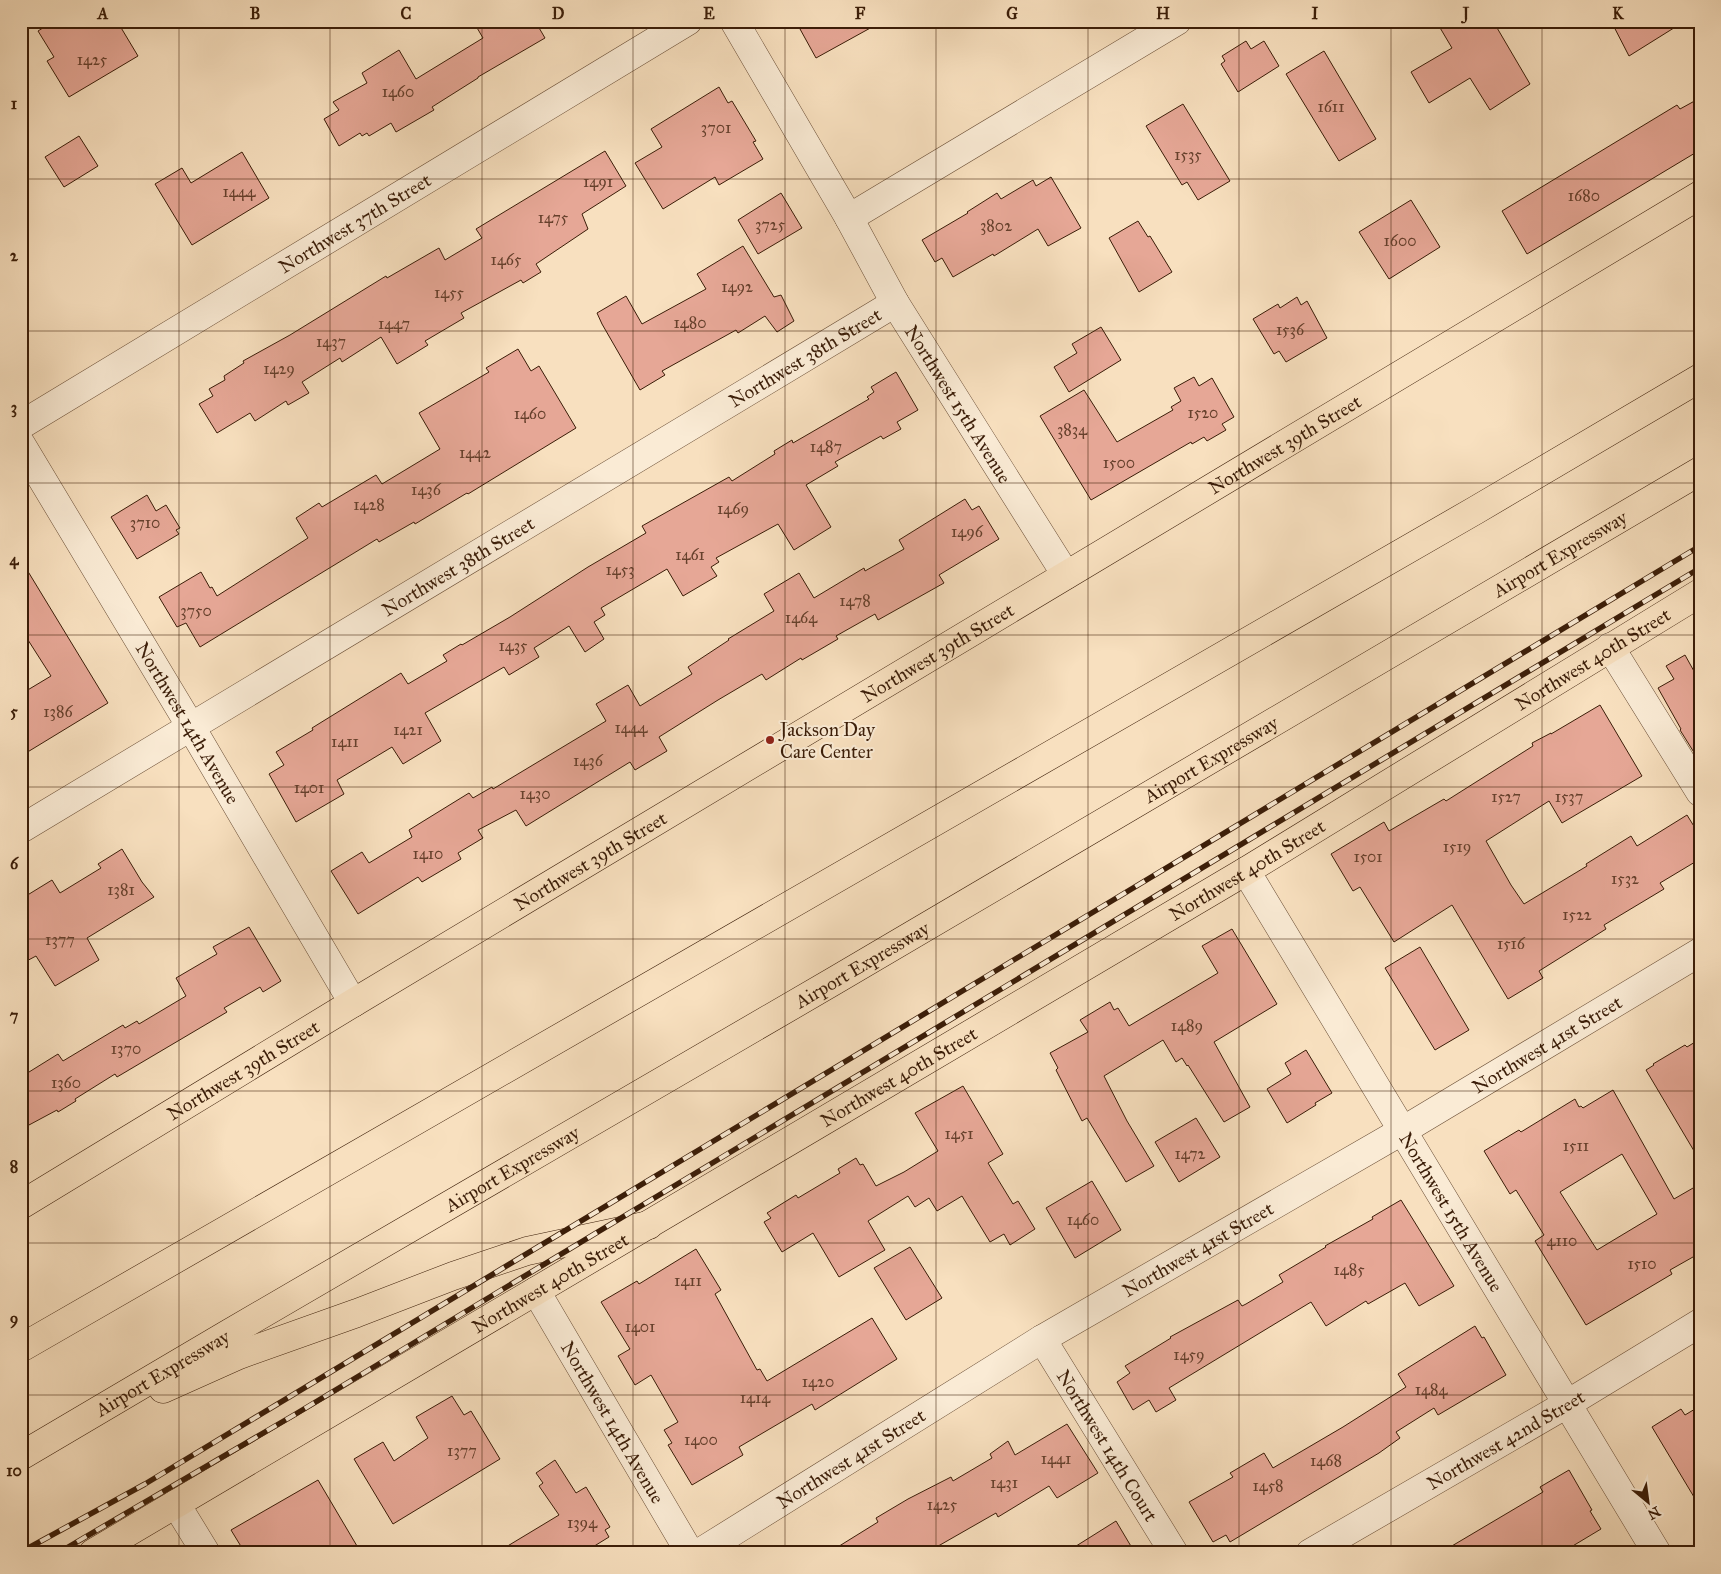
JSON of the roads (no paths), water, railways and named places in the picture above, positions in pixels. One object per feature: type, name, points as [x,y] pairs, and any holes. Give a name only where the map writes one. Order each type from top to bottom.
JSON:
[{"type":"main road","name":"Northwest 39th Street","points":[[21,1206],[353,1003],[1700,195]]},
{"type":"main road","points":[[21,1348],[1476,510],[1700,378]]},
{"type":"main road","name":"Airport Expressway","points":[[32,1450],[826,986],[1700,471]]},
{"type":"main road","name":"Northwest 40th Street","points":[[93,1553],[1246,871],[1700,593]]},
{"type":"main road","points":[[32,1450],[239,1355],[357,1314],[453,1276],[527,1251],[649,1225]]},
{"type":"street","name":"Northwest 37th Street","points":[[21,425],[688,21]]},
{"type":"street","name":"Northwest 15th Avenue","points":[[734,21],[895,303],[1066,575]]},
{"type":"street","points":[[848,218],[1177,21]]},
{"type":"street","name":"Northwest 38th Street","points":[[21,830],[895,303]]},
{"type":"street","name":"Northwest 14th Avenue","points":[[21,444],[191,727],[353,1003]]},
{"type":"street","points":[[1610,647],[1700,792]]},
{"type":"street","name":"Northwest 15th Avenue","points":[[1246,871],[1656,1553]]},
{"type":"street","name":"Northwest 41st Street","points":[[699,1553],[1042,1339],[1402,1131],[1700,952]]},
{"type":"street","name":"Northwest 14th Avenue","points":[[536,1292],[690,1553]]},
{"type":"street","name":"Northwest 42nd Street","points":[[1310,1553],[1567,1404],[1700,1323]]},
{"type":"street","name":"Northwest 14th Court","points":[[1042,1339],[1174,1553]]},
{"type":"street","points":[[176,1504],[206,1553]]},
{"type":"railway","points":[[21,1552],[145,1484],[1700,546]]},
{"type":"railway","points":[[58,1553],[294,1415],[1700,568]]},
{"type":"place","name":"Jackson Day Care Center","points":[[770,740]]}]
